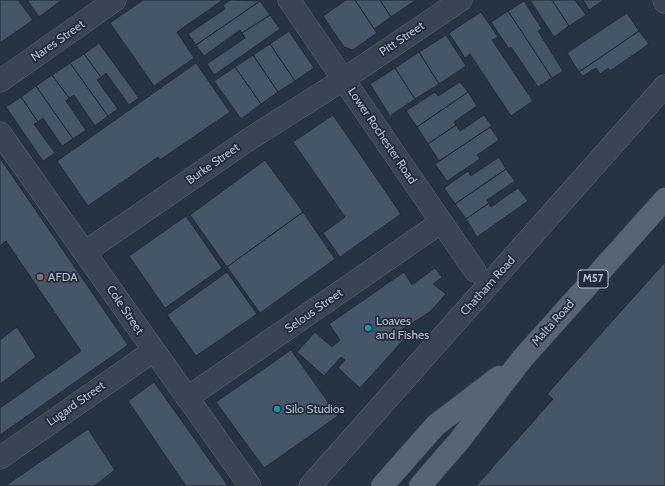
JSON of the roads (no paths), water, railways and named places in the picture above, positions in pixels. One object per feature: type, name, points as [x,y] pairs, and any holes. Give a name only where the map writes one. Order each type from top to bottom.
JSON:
[{"type":"main road","name":"Malta Road","points":[[420,486],[459,442],[522,359],[665,199]]},
{"type":"main road","name":"Malta Road","points":[[382,486],[436,425],[522,359]]},
{"type":"street","name":"Nares Street","points":[[0,81],[115,0]]},
{"type":"street","name":"Lower Rochester Road","points":[[289,0],[344,79],[440,223],[475,271]]},
{"type":"street","name":"Pitt Street","points":[[344,79],[460,0]]},
{"type":"street","name":"Burke Street","points":[[85,252],[251,138],[344,79]]},
{"type":"street","name":"Chatham Road","points":[[310,486],[665,86]]},
{"type":"street","name":"Cole Street","points":[[0,133],[250,486]]},
{"type":"street","name":"Selous Street","points":[[187,398],[440,223]]},
{"type":"street","name":"Lugard Street","points":[[0,458],[153,351]]},
{"type":"place","name":"AFDA","points":[[40,277]]},
{"type":"place","name":"Loaves and Fishes","points":[[368,328]]},
{"type":"place","name":"Silo Studios","points":[[277,409]]}]
